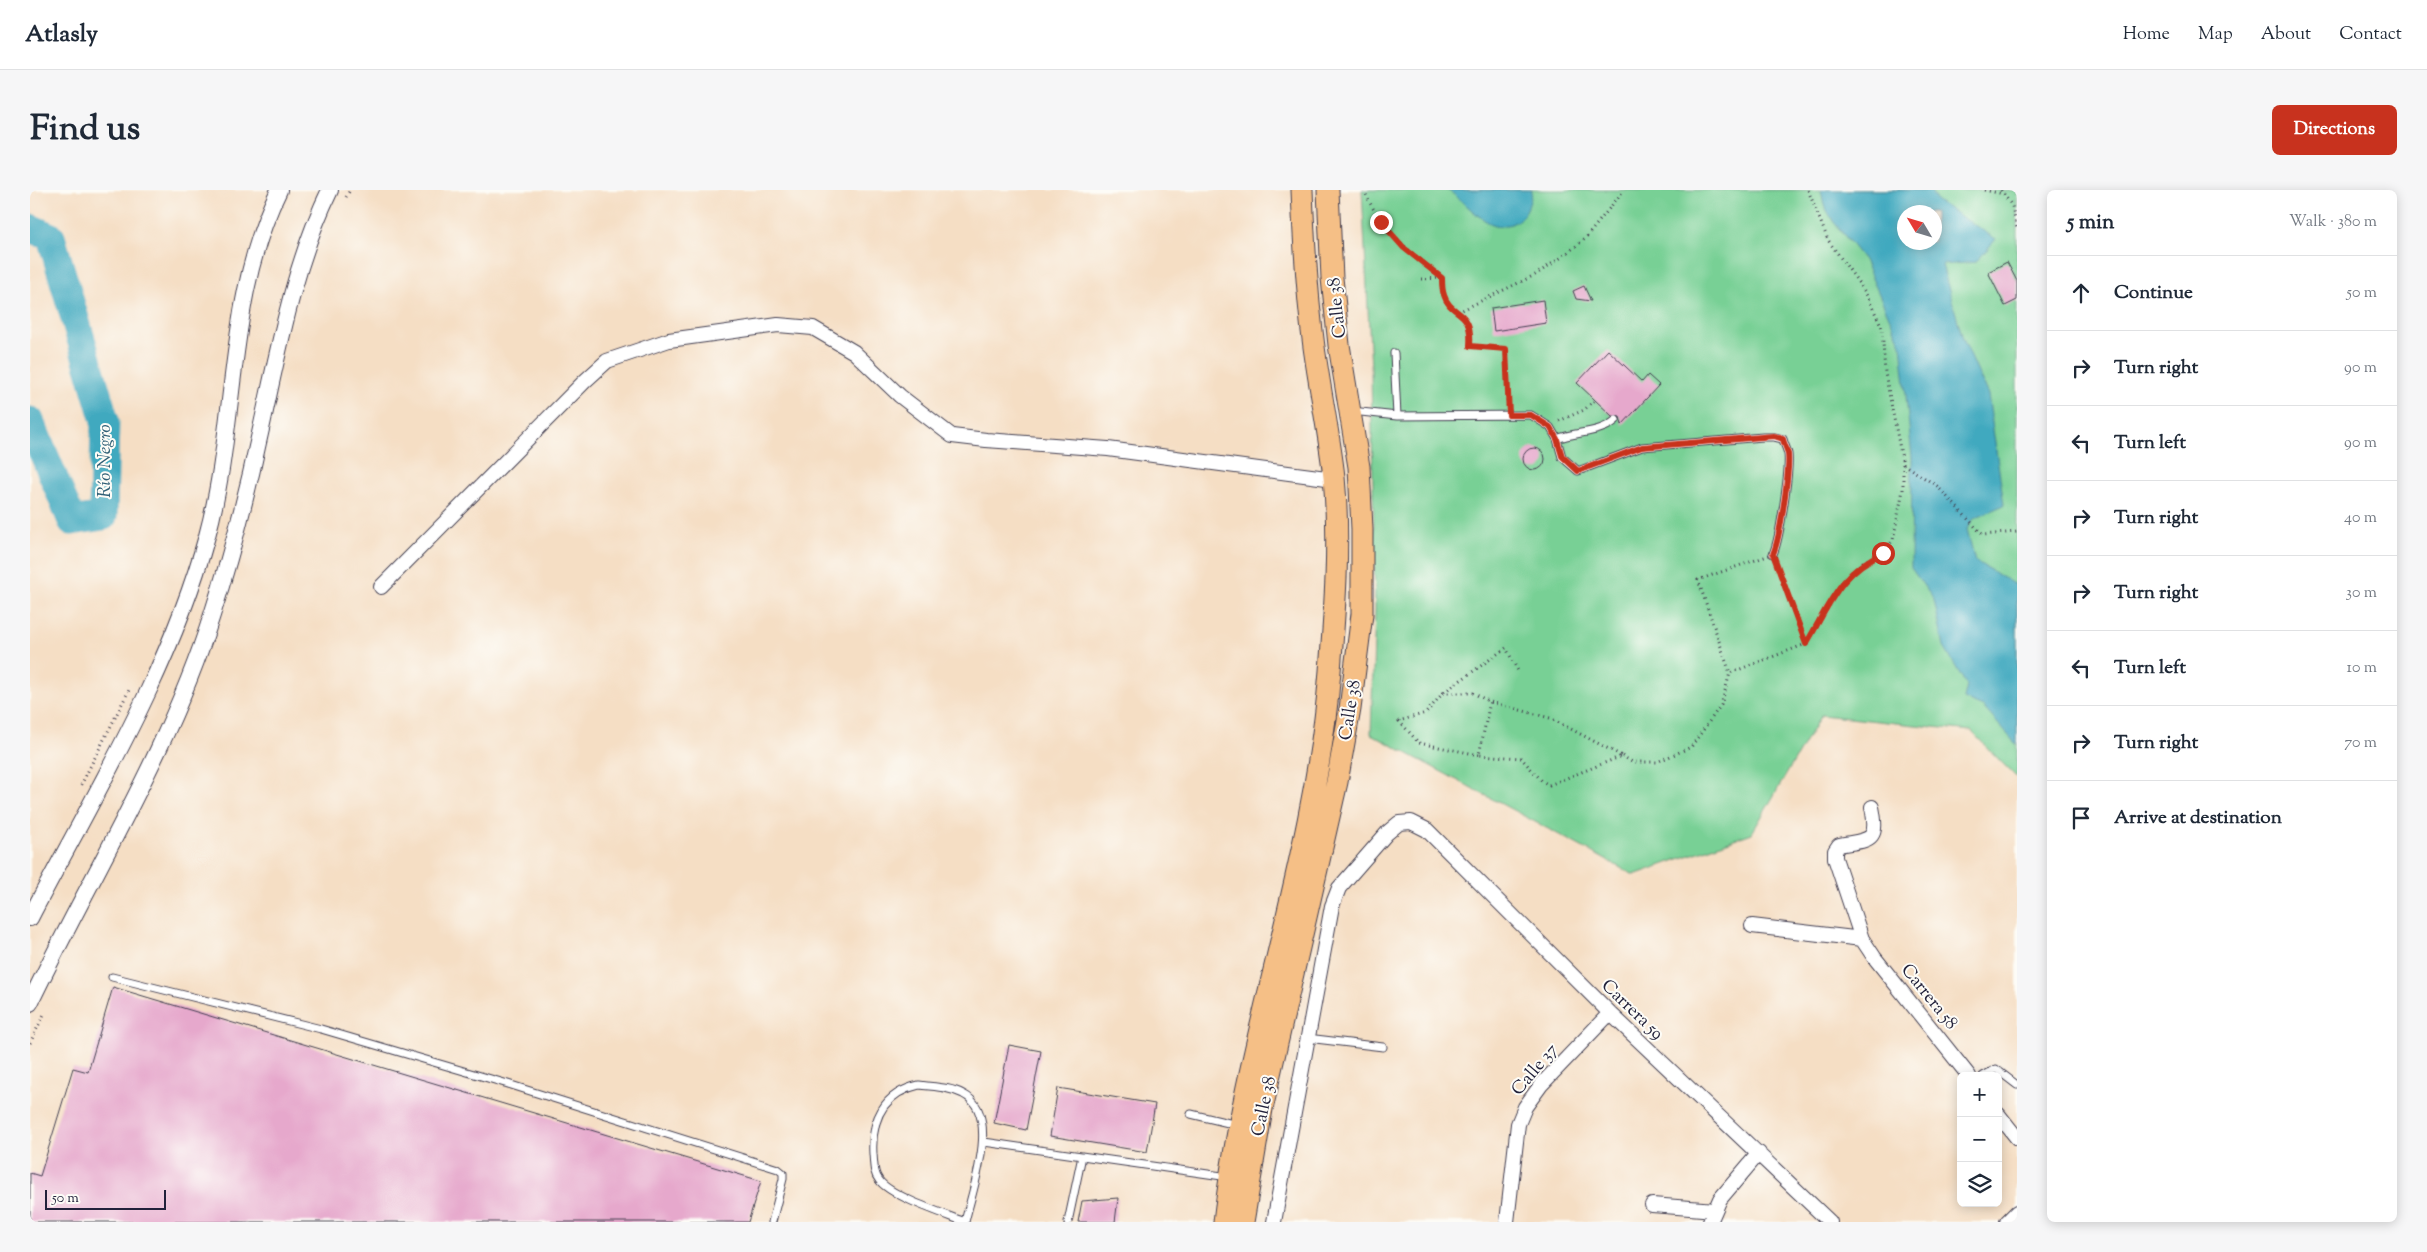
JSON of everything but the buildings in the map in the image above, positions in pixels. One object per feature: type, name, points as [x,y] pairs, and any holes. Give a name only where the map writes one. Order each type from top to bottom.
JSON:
[{"type":"main road","name":"Calle 38","points":[[1224,1222],[1239,1125],[1315,787],[1330,673],[1336,579],[1334,479],[1307,284],[1302,190]]},
{"type":"main road","name":"Calle 38","points":[[1244,1222],[1262,1109],[1322,848],[1350,709],[1362,614],[1362,539],[1359,467],[1334,297],[1328,190]]},
{"type":"street","points":[[30,918],[135,717],[166,652],[192,588],[207,535],[222,468],[241,318],[252,258],[266,216],[279,190]]},
{"type":"street","points":[[30,1003],[160,745],[186,687],[212,615],[230,549],[260,436],[298,271],[314,223],[330,190]]},
{"type":"street","points":[[380,587],[607,361],[669,340],[778,325],[813,328],[854,352],[900,396],[952,436],[1108,449],[1334,479]]},
{"type":"street","name":"Carrera 58","points":[[1872,807],[1876,827],[1872,836],[1866,840],[1839,845],[1835,851],[1835,858],[1862,939],[1966,1072]]},
{"type":"street","name":"Carrera 59","points":[[1411,822],[1427,830],[1610,1013],[1830,1222]]},
{"type":"street","name":"Calle 38","points":[[1274,1222],[1332,906],[1339,888],[1387,832],[1398,823],[1411,822]]},
{"type":"street","points":[[1752,926],[1862,939]]},
{"type":"street","name":"Calle 37","points":[[1507,1222],[1518,1124],[1524,1107],[1541,1085],[1610,1013]]},
{"type":"street","points":[[2000,1117],[2017,1138]]},
{"type":"street","points":[[1652,1205],[1712,1216],[1734,1180],[1759,1153]]},
{"type":"street","points":[[2007,1222],[2017,1212]]},
{"type":"lane","points":[[1394,353],[1398,416]]},
{"type":"lane","points":[[1352,411],[1398,416],[1531,415],[1550,427],[1557,439],[1562,456],[1578,471],[1642,447],[1774,436],[1783,439],[1788,455],[1778,544],[1773,554]]},
{"type":"lane","points":[[1557,439],[1574,433],[1606,428],[1616,420]]},
{"type":"lane","points":[[112,977],[322,1029],[508,1084],[778,1169],[783,1173],[783,1179],[772,1222]]},
{"type":"lane","points":[[1307,1038],[1383,1047]]},
{"type":"lane","points":[[2002,1074],[2017,1085]]},
{"type":"lane","points":[[919,1085],[948,1088],[965,1094],[976,1105],[981,1115],[984,1142],[965,1222],[893,1192],[879,1180],[874,1169],[872,1135],[880,1110],[890,1098],[905,1088],[919,1085]]},
{"type":"lane","points":[[1191,1114],[1239,1125]]},
{"type":"lane","points":[[984,1142],[1230,1178]]},
{"type":"lane","points":[[1068,1222],[1082,1156]]},
{"type":"path","points":[[1364,190],[1381,222],[1395,238],[1404,248],[1442,278],[1444,296],[1458,312],[1466,316],[1469,325],[1470,346],[1506,349],[1509,415]]},
{"type":"path","points":[[1458,312],[1535,275],[1562,257],[1585,239],[1624,190]]},
{"type":"path","points":[[1730,673],[1806,644],[1841,584],[1863,562],[1883,553],[1893,540],[1903,490],[1903,464],[1885,373],[1882,327],[1865,292],[1828,240],[1808,190]]},
{"type":"path","points":[[1984,190],[2004,195]]},
{"type":"path","points":[[2000,190],[2012,206],[2017,230]]},
{"type":"path","points":[[1421,278],[1442,278]]},
{"type":"path","points":[[1550,427],[1584,410],[1595,400]]},
{"type":"path","points":[[1903,464],[1937,486],[1983,535],[2017,532]]},
{"type":"path","points":[[1443,693],[1473,693],[1490,702],[1550,718],[1632,762],[1657,762],[1691,747],[1721,705],[1730,673],[1698,580],[1773,554],[1806,644]]},
{"type":"path","points":[[1519,673],[1506,648],[1443,693],[1426,713],[1399,721],[1419,743],[1479,755],[1521,758],[1542,781],[1549,785],[1622,756]]},
{"type":"path","points":[[78,791],[134,679]]},
{"type":"path","points":[[1479,755],[1490,702]]},
{"type":"green space","points":[[1362,190],[2017,190],[2017,778],[1971,731],[1821,715],[1752,833],[1634,875],[1371,734],[1375,608],[1371,368]]},
{"type":"water","points":[[1447,190],[1532,190],[1528,207],[1517,221],[1507,225],[1497,225],[1480,217]]},
{"type":"water","points":[[1821,190],[1930,190],[1937,201],[1996,239],[1976,262],[1942,265],[1963,339],[1988,395],[2004,505],[1974,518],[1967,529],[1975,561],[2017,586],[2017,745],[1983,707],[1964,699],[1967,686],[1944,647],[1934,600],[1911,568],[1912,458],[1901,344],[1864,260],[1833,221],[1824,205]]},
{"type":"waterway","name":"Río Negro","points":[[30,228],[51,237],[105,421],[103,516],[72,521],[30,421]]},
{"type":"route","points":[[1381,222],[1404,248],[1442,278],[1444,296],[1458,312],[1466,316],[1469,325],[1470,346],[1506,349],[1509,415],[1531,415],[1550,427],[1557,439],[1562,456],[1578,471],[1642,447],[1774,436],[1783,439],[1788,455],[1778,544],[1773,554],[1806,644],[1841,584],[1863,562],[1883,553]]}]
